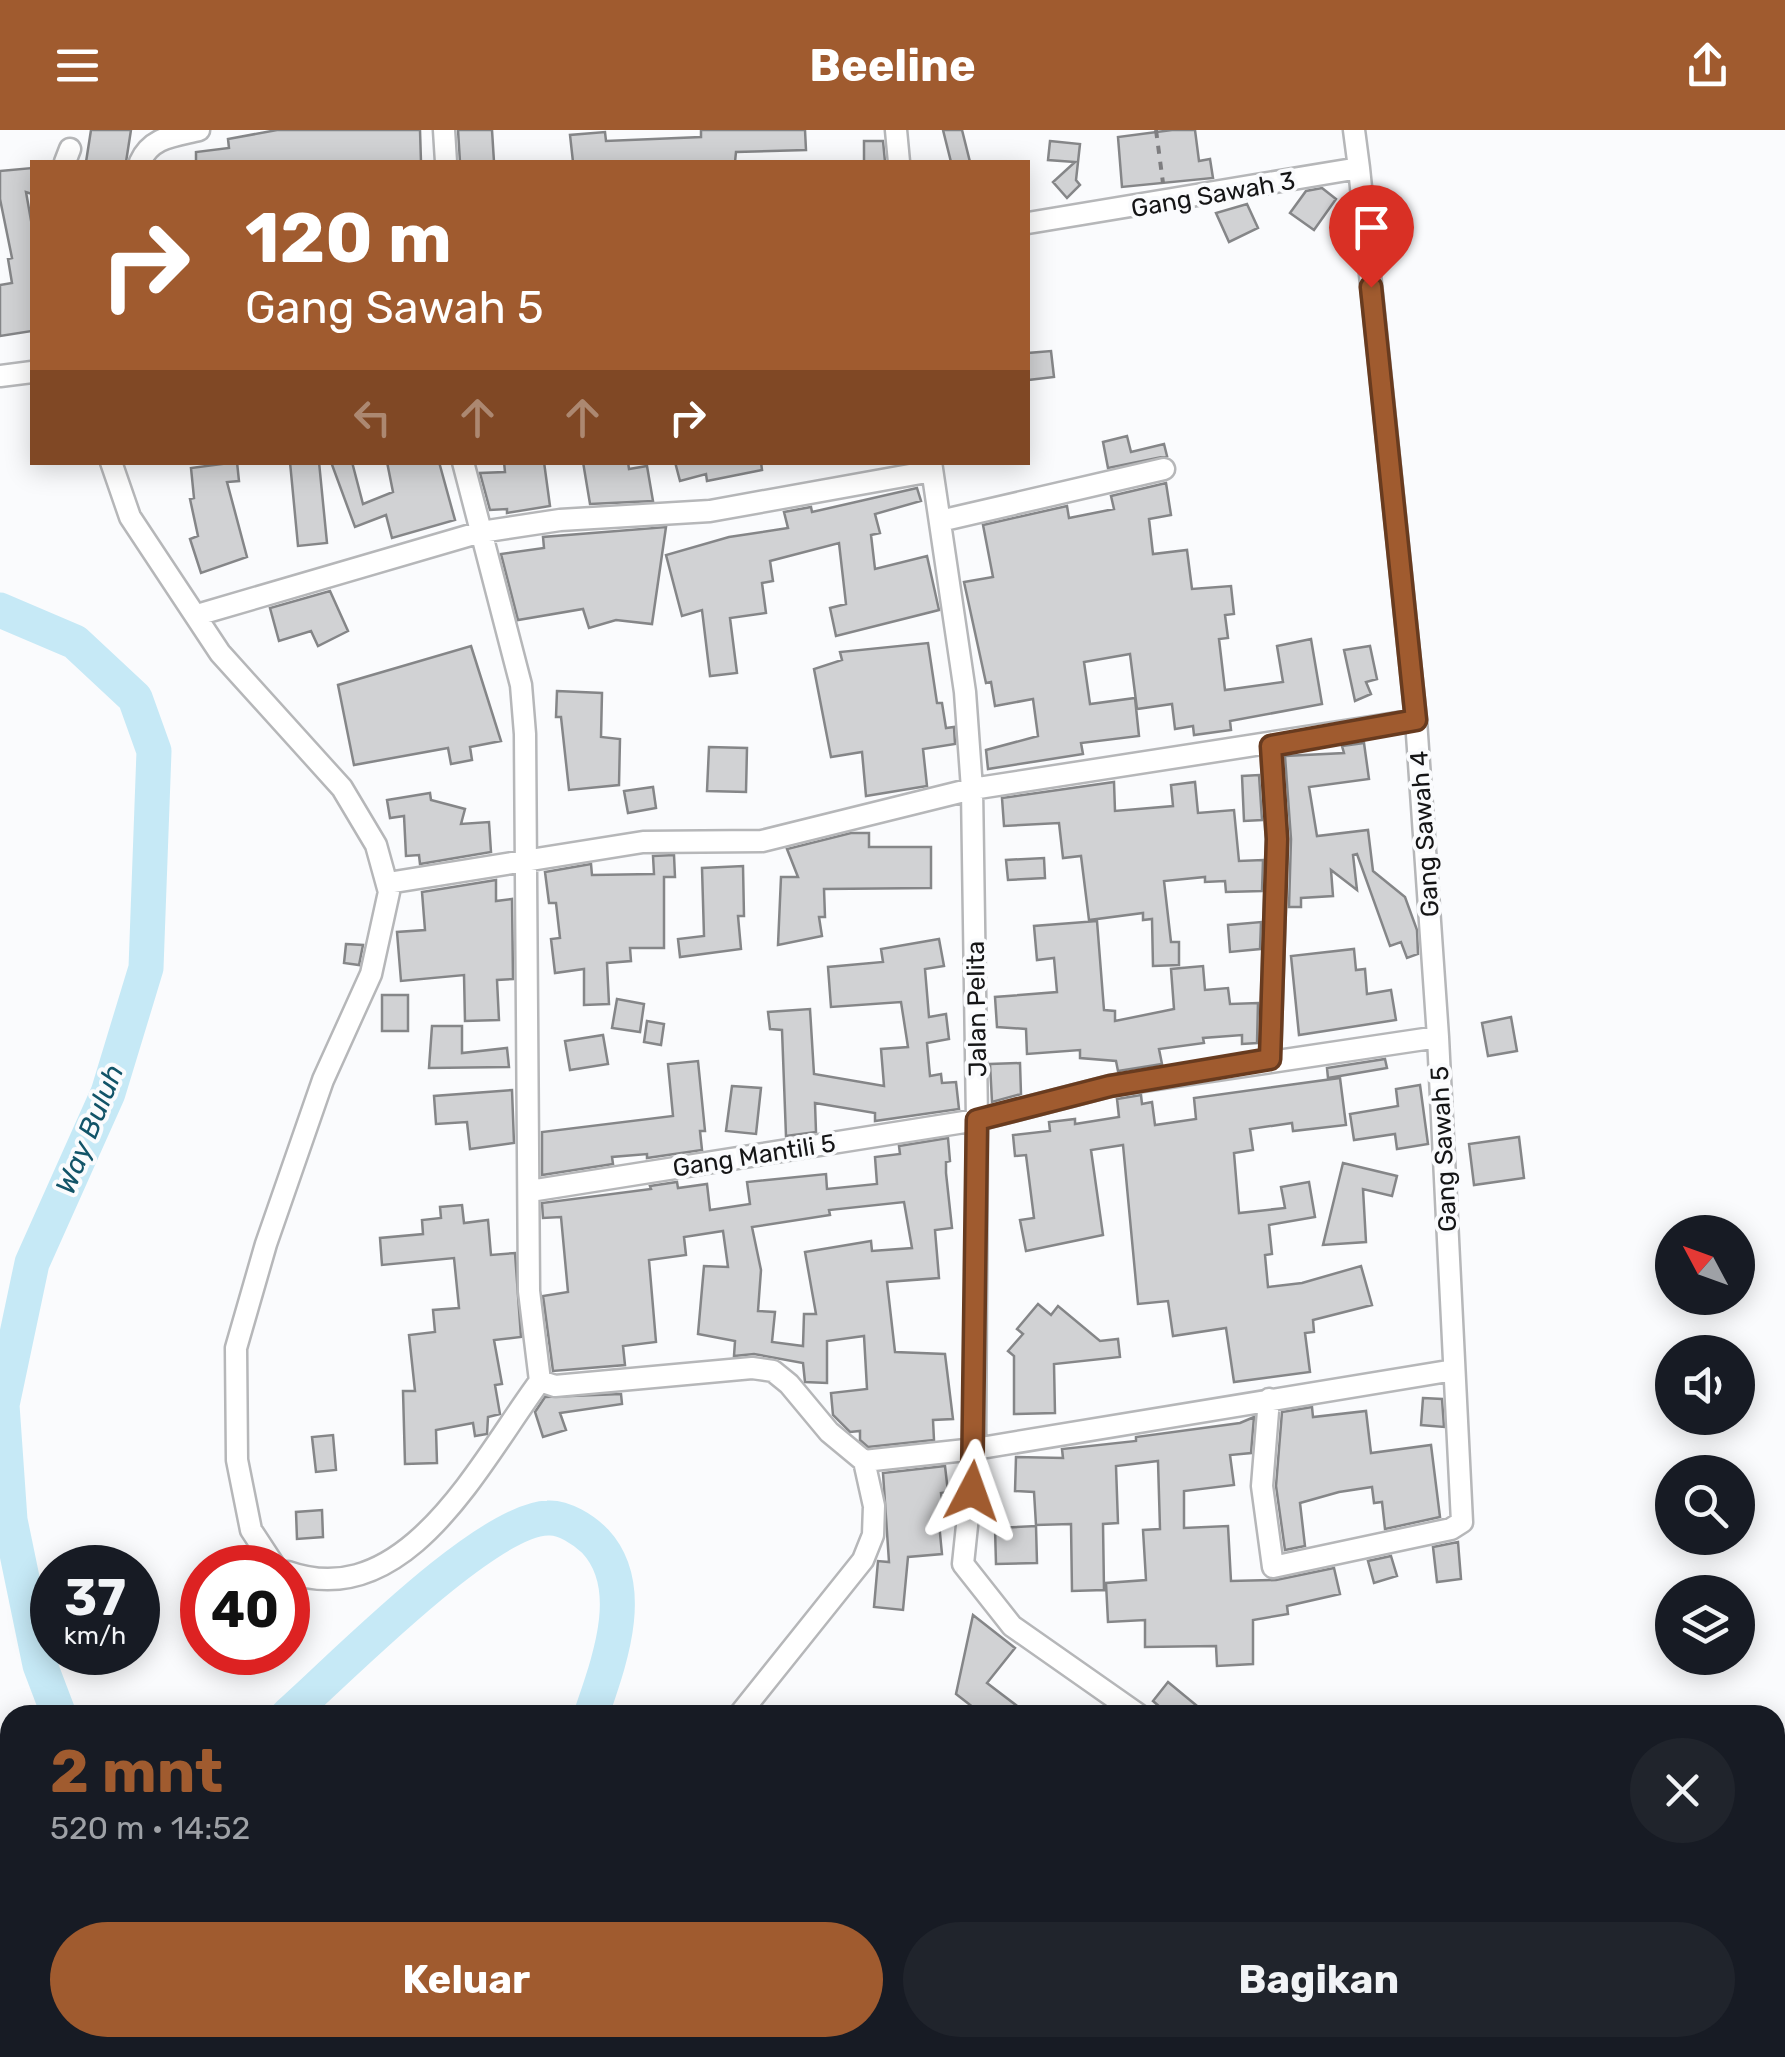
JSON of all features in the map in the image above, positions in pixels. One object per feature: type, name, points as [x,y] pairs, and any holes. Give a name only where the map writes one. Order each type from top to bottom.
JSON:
[{"type":"street","points":[[143,156],[160,139],[199,130]]},
{"type":"street","points":[[444,130],[446,160]]},
{"type":"street","points":[[896,130],[899,160]]},
{"type":"street","points":[[1354,130],[1416,720]]},
{"type":"street","name":"Gang Sawah 3","points":[[1030,223],[1359,168]]},
{"type":"street","points":[[0,376],[30,372]]},
{"type":"street","points":[[112,465],[130,516],[220,653],[342,788],[376,845],[388,883],[371,974],[323,1080],[266,1244],[236,1348],[237,1460],[251,1530],[261,1545]]},
{"type":"street","points":[[310,1578],[357,1577],[386,1566],[416,1544],[540,1381],[529,1291],[521,686],[464,465]]},
{"type":"street","points":[[197,615],[480,532],[560,520],[710,511],[931,466]]},
{"type":"street","name":"Jalan Pelita","points":[[931,466],[965,692],[972,789],[977,1120],[975,1449],[962,1544],[963,1564],[1012,1626],[1125,1705]]},
{"type":"street","points":[[940,521],[1164,470]]},
{"type":"street","name":"Gang Sawah 4","points":[[388,883],[644,842],[762,841],[972,789],[1271,746],[1416,720],[1438,1037]]},
{"type":"street","points":[[1270,1059],[1277,839],[1271,746]]},
{"type":"street","name":"Gang Sawah 5","points":[[977,1120],[1110,1086],[1270,1059],[1438,1037],[1462,1522],[1451,1529],[1331,1553],[1281,1569],[1269,1561],[1262,1486],[1269,1399]]},
{"type":"street","name":"Gang Mantili 5","points":[[530,1191],[977,1120]]},
{"type":"street","points":[[540,1381],[556,1386],[612,1377],[752,1368],[773,1371],[829,1432],[864,1460],[874,1506],[873,1535],[863,1560],[747,1705]]},
{"type":"street","points":[[864,1460],[975,1449],[1454,1370]]},
{"type":"path","points":[[1156,130],[1165,203]]},
{"type":"building","points":[[91,130],[131,130],[126,160],[86,160]]},
{"type":"building","points":[[277,130],[420,130],[421,160],[196,160],[196,152],[229,148],[228,139]]},
{"type":"building","points":[[458,130],[492,130],[494,160],[460,160]]},
{"type":"building","points":[[701,130],[805,130],[806,150],[736,152],[735,160],[573,160],[570,135],[605,132],[606,141],[701,137]]},
{"type":"building","points":[[943,130],[962,130],[970,160],[950,160]]},
{"type":"building","points":[[1195,130],[1199,161],[1210,159],[1213,178],[1122,187],[1118,137]]},
{"type":"building","points":[[864,141],[883,141],[885,160],[864,160]]},
{"type":"building","points":[[1050,141],[1080,144],[1076,180],[1080,185],[1067,198],[1053,182],[1075,162],[1048,160]]},
{"type":"building","points":[[30,168],[30,193],[26,192],[30,215],[30,331],[0,336],[0,285],[12,283],[8,259],[12,258],[0,199],[0,171]]},
{"type":"building","points":[[1322,188],[1336,199],[1314,230],[1290,213],[1306,191]]},
{"type":"building","points":[[1247,204],[1258,228],[1229,242],[1216,213]]},
{"type":"building","points":[[1051,351],[1054,377],[1030,380],[1030,353]]},
{"type":"building","points":[[1127,436],[1131,452],[1164,444],[1167,456],[1108,468],[1103,442]]},
{"type":"building","points":[[237,465],[239,481],[227,482],[247,557],[201,573],[190,539],[198,536],[190,499],[194,498],[191,468]]},
{"type":"building","points":[[290,465],[319,465],[327,543],[298,546]]},
{"type":"building","points":[[332,465],[353,465],[363,504],[393,492],[388,465],[440,465],[455,520],[392,538],[386,515],[355,527]]},
{"type":"building","points":[[504,465],[544,465],[550,506],[507,513],[507,509],[490,510],[480,473],[505,472]]},
{"type":"building","points":[[584,465],[628,465],[629,469],[647,466],[653,501],[590,504]]},
{"type":"building","points":[[676,465],[761,465],[762,470],[707,481],[706,474],[680,481]]},
{"type":"building","points":[[1166,483],[1171,515],[1149,519],[1153,554],[1187,550],[1192,589],[1231,586],[1234,614],[1225,615],[1228,638],[1219,639],[1225,690],[1283,682],[1277,646],[1311,639],[1322,704],[1230,721],[1231,730],[1194,735],[1193,726],[1175,729],[1172,704],[1137,709],[1130,654],[1084,662],[1090,704],[1135,698],[1139,736],[1081,743],[1083,754],[988,769],[986,750],[1038,736],[1033,699],[995,706],[991,682],[986,683],[964,582],[993,577],[983,525],[1067,506],[1069,518],[1114,509],[1111,496]]},
{"type":"building","points":[[917,488],[921,501],[875,514],[880,533],[871,535],[875,569],[927,556],[939,610],[836,636],[830,608],[846,604],[839,543],[770,561],[773,581],[762,583],[766,613],[730,618],[737,673],[710,676],[702,610],[682,616],[666,555],[729,537],[788,528],[784,512],[811,507],[812,512]]},
{"type":"building","points":[[666,527],[652,624],[616,620],[589,628],[583,609],[518,620],[501,554],[544,548],[543,537]]},
{"type":"building","points":[[330,591],[348,631],[318,646],[311,631],[279,641],[270,608]]},
{"type":"building","points":[[928,643],[937,703],[942,703],[946,728],[954,727],[955,744],[923,749],[927,786],[866,796],[862,752],[831,757],[814,669],[842,660],[840,652]]},
{"type":"building","points":[[471,646],[501,741],[470,747],[472,760],[451,764],[448,748],[354,765],[338,685]]},
{"type":"building","points":[[1370,646],[1377,679],[1366,682],[1371,694],[1355,701],[1344,650]]},
{"type":"building","points":[[557,691],[602,693],[601,737],[620,739],[619,785],[569,790],[561,717],[556,717]]},
{"type":"building","points":[[1364,743],[1369,779],[1309,787],[1317,836],[1368,830],[1373,871],[1405,897],[1417,930],[1418,954],[1407,958],[1401,942],[1390,946],[1357,854],[1353,855],[1357,890],[1331,870],[1333,896],[1301,898],[1301,907],[1289,907],[1291,839],[1285,756],[1344,753],[1342,746]]},
{"type":"building","points":[[709,747],[747,748],[746,792],[707,791]]},
{"type":"building","points":[[1259,775],[1262,820],[1244,821],[1242,776]]},
{"type":"building","points":[[1114,782],[1115,811],[1173,806],[1171,785],[1195,782],[1198,813],[1234,810],[1239,861],[1263,860],[1262,891],[1226,892],[1225,881],[1205,882],[1205,877],[1164,881],[1171,942],[1179,942],[1179,965],[1153,966],[1152,919],[1143,920],[1143,913],[1089,920],[1081,856],[1063,858],[1059,823],[1004,826],[1002,798]]},
{"type":"building","points":[[653,787],[656,808],[628,813],[624,791]]},
{"type":"building","points":[[430,793],[431,800],[465,809],[461,824],[489,822],[491,852],[420,864],[419,855],[406,856],[404,816],[390,818],[387,800]]},
{"type":"building","points":[[851,833],[869,833],[869,847],[931,847],[931,888],[824,889],[825,917],[819,917],[822,936],[778,945],[781,877],[798,877],[787,849]]},
{"type":"building","points":[[674,855],[675,877],[664,877],[664,948],[630,948],[631,961],[607,963],[609,1004],[584,1005],[584,969],[555,973],[551,939],[560,938],[556,903],[549,903],[545,872],[591,864],[592,875],[654,874],[653,856]]},
{"type":"building","points":[[1044,858],[1045,878],[1008,880],[1006,860]]},
{"type":"building","points":[[743,866],[744,916],[738,916],[741,949],[680,957],[678,939],[704,936],[702,868]]},
{"type":"building","points":[[496,880],[496,901],[512,899],[513,979],[497,980],[499,1020],[465,1021],[464,975],[401,981],[397,932],[425,930],[422,892]]},
{"type":"building","points":[[1097,921],[1104,1010],[1115,1011],[1115,1021],[1174,1009],[1171,969],[1203,966],[1205,990],[1228,988],[1230,1004],[1258,1003],[1257,1043],[1242,1044],[1242,1035],[1203,1038],[1204,1043],[1159,1049],[1162,1064],[1118,1071],[1116,1061],[1080,1058],[1080,1050],[1027,1054],[1026,1029],[997,1027],[995,997],[1057,992],[1054,958],[1037,960],[1034,926]]},
{"type":"building","points":[[1261,922],[1260,949],[1230,952],[1228,925]]},
{"type":"building","points":[[939,939],[944,966],[925,969],[929,1017],[946,1014],[949,1039],[927,1043],[930,1076],[941,1074],[942,1083],[956,1082],[959,1109],[875,1121],[875,1113],[815,1103],[816,1132],[786,1136],[782,1030],[770,1029],[768,1012],[810,1009],[814,1074],[884,1086],[881,1049],[908,1047],[901,1002],[831,1007],[828,967],[883,962],[881,949]]},
{"type":"building","points":[[346,944],[363,945],[359,965],[344,963]]},
{"type":"building","points":[[1354,949],[1356,970],[1365,969],[1367,994],[1391,990],[1396,1020],[1299,1035],[1291,956]]},
{"type":"building","points":[[382,995],[408,995],[408,1031],[382,1031]]},
{"type":"building","points":[[617,999],[644,1004],[640,1032],[612,1028]]},
{"type":"building","points":[[1511,1017],[1517,1051],[1488,1056],[1482,1023]]},
{"type":"building","points":[[647,1021],[664,1024],[661,1045],[644,1042]]},
{"type":"building","points":[[432,1026],[462,1026],[462,1053],[507,1048],[509,1067],[429,1068]]},
{"type":"building","points":[[603,1035],[608,1064],[570,1070],[565,1041]]},
{"type":"building","points":[[1385,1059],[1387,1068],[1328,1078],[1327,1068]]},
{"type":"building","points":[[698,1061],[705,1131],[700,1131],[702,1150],[647,1158],[647,1154],[612,1157],[613,1164],[542,1175],[542,1132],[673,1116],[668,1064]]},
{"type":"building","points":[[1020,1063],[1021,1094],[992,1102],[990,1064]]},
{"type":"building","points":[[1340,1078],[1346,1125],[1293,1131],[1292,1123],[1250,1129],[1253,1150],[1234,1153],[1239,1213],[1285,1208],[1281,1187],[1309,1182],[1315,1217],[1269,1225],[1272,1254],[1265,1255],[1268,1287],[1302,1283],[1361,1266],[1372,1305],[1313,1320],[1314,1332],[1305,1333],[1310,1372],[1234,1382],[1226,1328],[1173,1336],[1168,1301],[1138,1304],[1123,1145],[1091,1150],[1103,1235],[1026,1251],[1020,1220],[1034,1218],[1026,1155],[1015,1156],[1013,1135],[1050,1131],[1049,1122],[1075,1119],[1075,1124],[1119,1117],[1117,1099],[1141,1095],[1142,1104],[1152,1102],[1155,1125],[1196,1119],[1194,1098]]},
{"type":"building","points":[[1420,1085],[1428,1144],[1397,1149],[1395,1134],[1354,1140],[1350,1114],[1398,1106],[1396,1089]]},
{"type":"building","points":[[732,1086],[761,1088],[756,1134],[726,1131]]},
{"type":"building","points":[[512,1090],[514,1143],[470,1149],[467,1122],[436,1124],[434,1096]]},
{"type":"building","points":[[1519,1137],[1524,1178],[1474,1185],[1469,1144]]},
{"type":"building","points":[[948,1138],[950,1161],[946,1162],[946,1173],[952,1228],[935,1230],[939,1278],[887,1282],[895,1352],[945,1354],[953,1419],[933,1420],[934,1440],[868,1447],[860,1440],[860,1431],[850,1432],[833,1415],[831,1393],[867,1389],[864,1336],[827,1341],[827,1383],[805,1382],[803,1363],[754,1354],[734,1356],[735,1341],[698,1334],[704,1266],[728,1267],[723,1231],[684,1237],[686,1255],[649,1260],[656,1342],[623,1346],[625,1365],[553,1371],[543,1296],[568,1292],[561,1217],[543,1218],[542,1203],[677,1182],[678,1188],[707,1184],[710,1210],[750,1204],[747,1182],[826,1174],[827,1189],[877,1184],[875,1157],[900,1154],[899,1146]],"holes":[[[904,1202],[912,1248],[872,1251],[871,1241],[805,1252],[816,1314],[804,1314],[803,1346],[772,1342],[775,1312],[758,1311],[761,1270],[752,1227],[830,1215],[829,1210]]]},
{"type":"building","points":[[1343,1163],[1397,1176],[1392,1196],[1363,1189],[1366,1242],[1323,1245]]},
{"type":"building","points":[[462,1205],[464,1223],[488,1220],[491,1255],[515,1253],[521,1337],[494,1340],[502,1384],[495,1385],[500,1414],[488,1417],[487,1434],[475,1436],[473,1423],[436,1430],[437,1463],[405,1464],[403,1391],[415,1391],[409,1335],[435,1332],[433,1310],[459,1308],[454,1258],[382,1265],[380,1238],[423,1234],[422,1220],[441,1218],[440,1207]]},
{"type":"building","points":[[1038,1304],[1051,1315],[1058,1306],[1100,1341],[1118,1339],[1120,1357],[1054,1364],[1055,1413],[1014,1414],[1014,1356],[1008,1351],[1023,1334],[1017,1329]]},
{"type":"building","points":[[621,1394],[622,1404],[560,1413],[566,1430],[543,1437],[535,1412],[545,1397]]},
{"type":"building","points":[[1423,1398],[1442,1399],[1444,1427],[1421,1425]]},
{"type":"building","points":[[1312,1407],[1313,1417],[1366,1411],[1371,1453],[1431,1445],[1440,1517],[1385,1529],[1382,1502],[1374,1503],[1372,1487],[1339,1492],[1300,1503],[1305,1546],[1285,1550],[1276,1486],[1282,1412]]},
{"type":"building","points":[[1254,1417],[1251,1453],[1230,1455],[1234,1485],[1184,1491],[1184,1528],[1228,1526],[1231,1581],[1276,1580],[1334,1568],[1340,1594],[1287,1606],[1288,1614],[1253,1620],[1253,1664],[1217,1666],[1216,1646],[1145,1647],[1145,1620],[1108,1622],[1106,1583],[1146,1580],[1143,1530],[1160,1529],[1158,1461],[1116,1466],[1118,1523],[1103,1524],[1104,1590],[1072,1591],[1071,1524],[1036,1525],[1034,1492],[1015,1491],[1016,1457],[1063,1458],[1062,1449],[1136,1441],[1136,1437],[1240,1423]]},
{"type":"building","points":[[333,1435],[336,1470],[316,1472],[312,1437]]},
{"type":"building","points":[[945,1466],[948,1492],[941,1493],[945,1522],[939,1523],[942,1554],[908,1557],[903,1610],[874,1607],[878,1561],[889,1562],[883,1473]]},
{"type":"building","points":[[322,1510],[323,1537],[297,1539],[296,1512]]},
{"type":"building","points":[[1036,1526],[1037,1563],[996,1564],[995,1528]]},
{"type":"building","points":[[1458,1542],[1461,1579],[1437,1582],[1433,1547]]},
{"type":"building","points":[[1391,1556],[1397,1576],[1374,1583],[1368,1561]]},
{"type":"building","points":[[973,1615],[1015,1648],[987,1683],[1016,1705],[970,1705],[956,1694]]},
{"type":"building","points":[[1168,1682],[1196,1705],[1158,1705],[1153,1701]]},
{"type":"waterway","name":"Way Buluh","points":[[0,610],[75,642],[135,698],[154,751],[146,968],[108,1093],[32,1263],[2,1405],[10,1520],[40,1665],[55,1705]]},
{"type":"waterway","name":"Way Buluh","points":[[299,1705],[452,1569],[521,1525],[548,1518],[573,1525],[595,1541],[615,1580],[616,1625],[594,1705]]},
{"type":"route","points":[[972,1491],[977,1120],[1110,1086],[1270,1059],[1277,839],[1271,746],[1416,720],[1371,287]]}]
